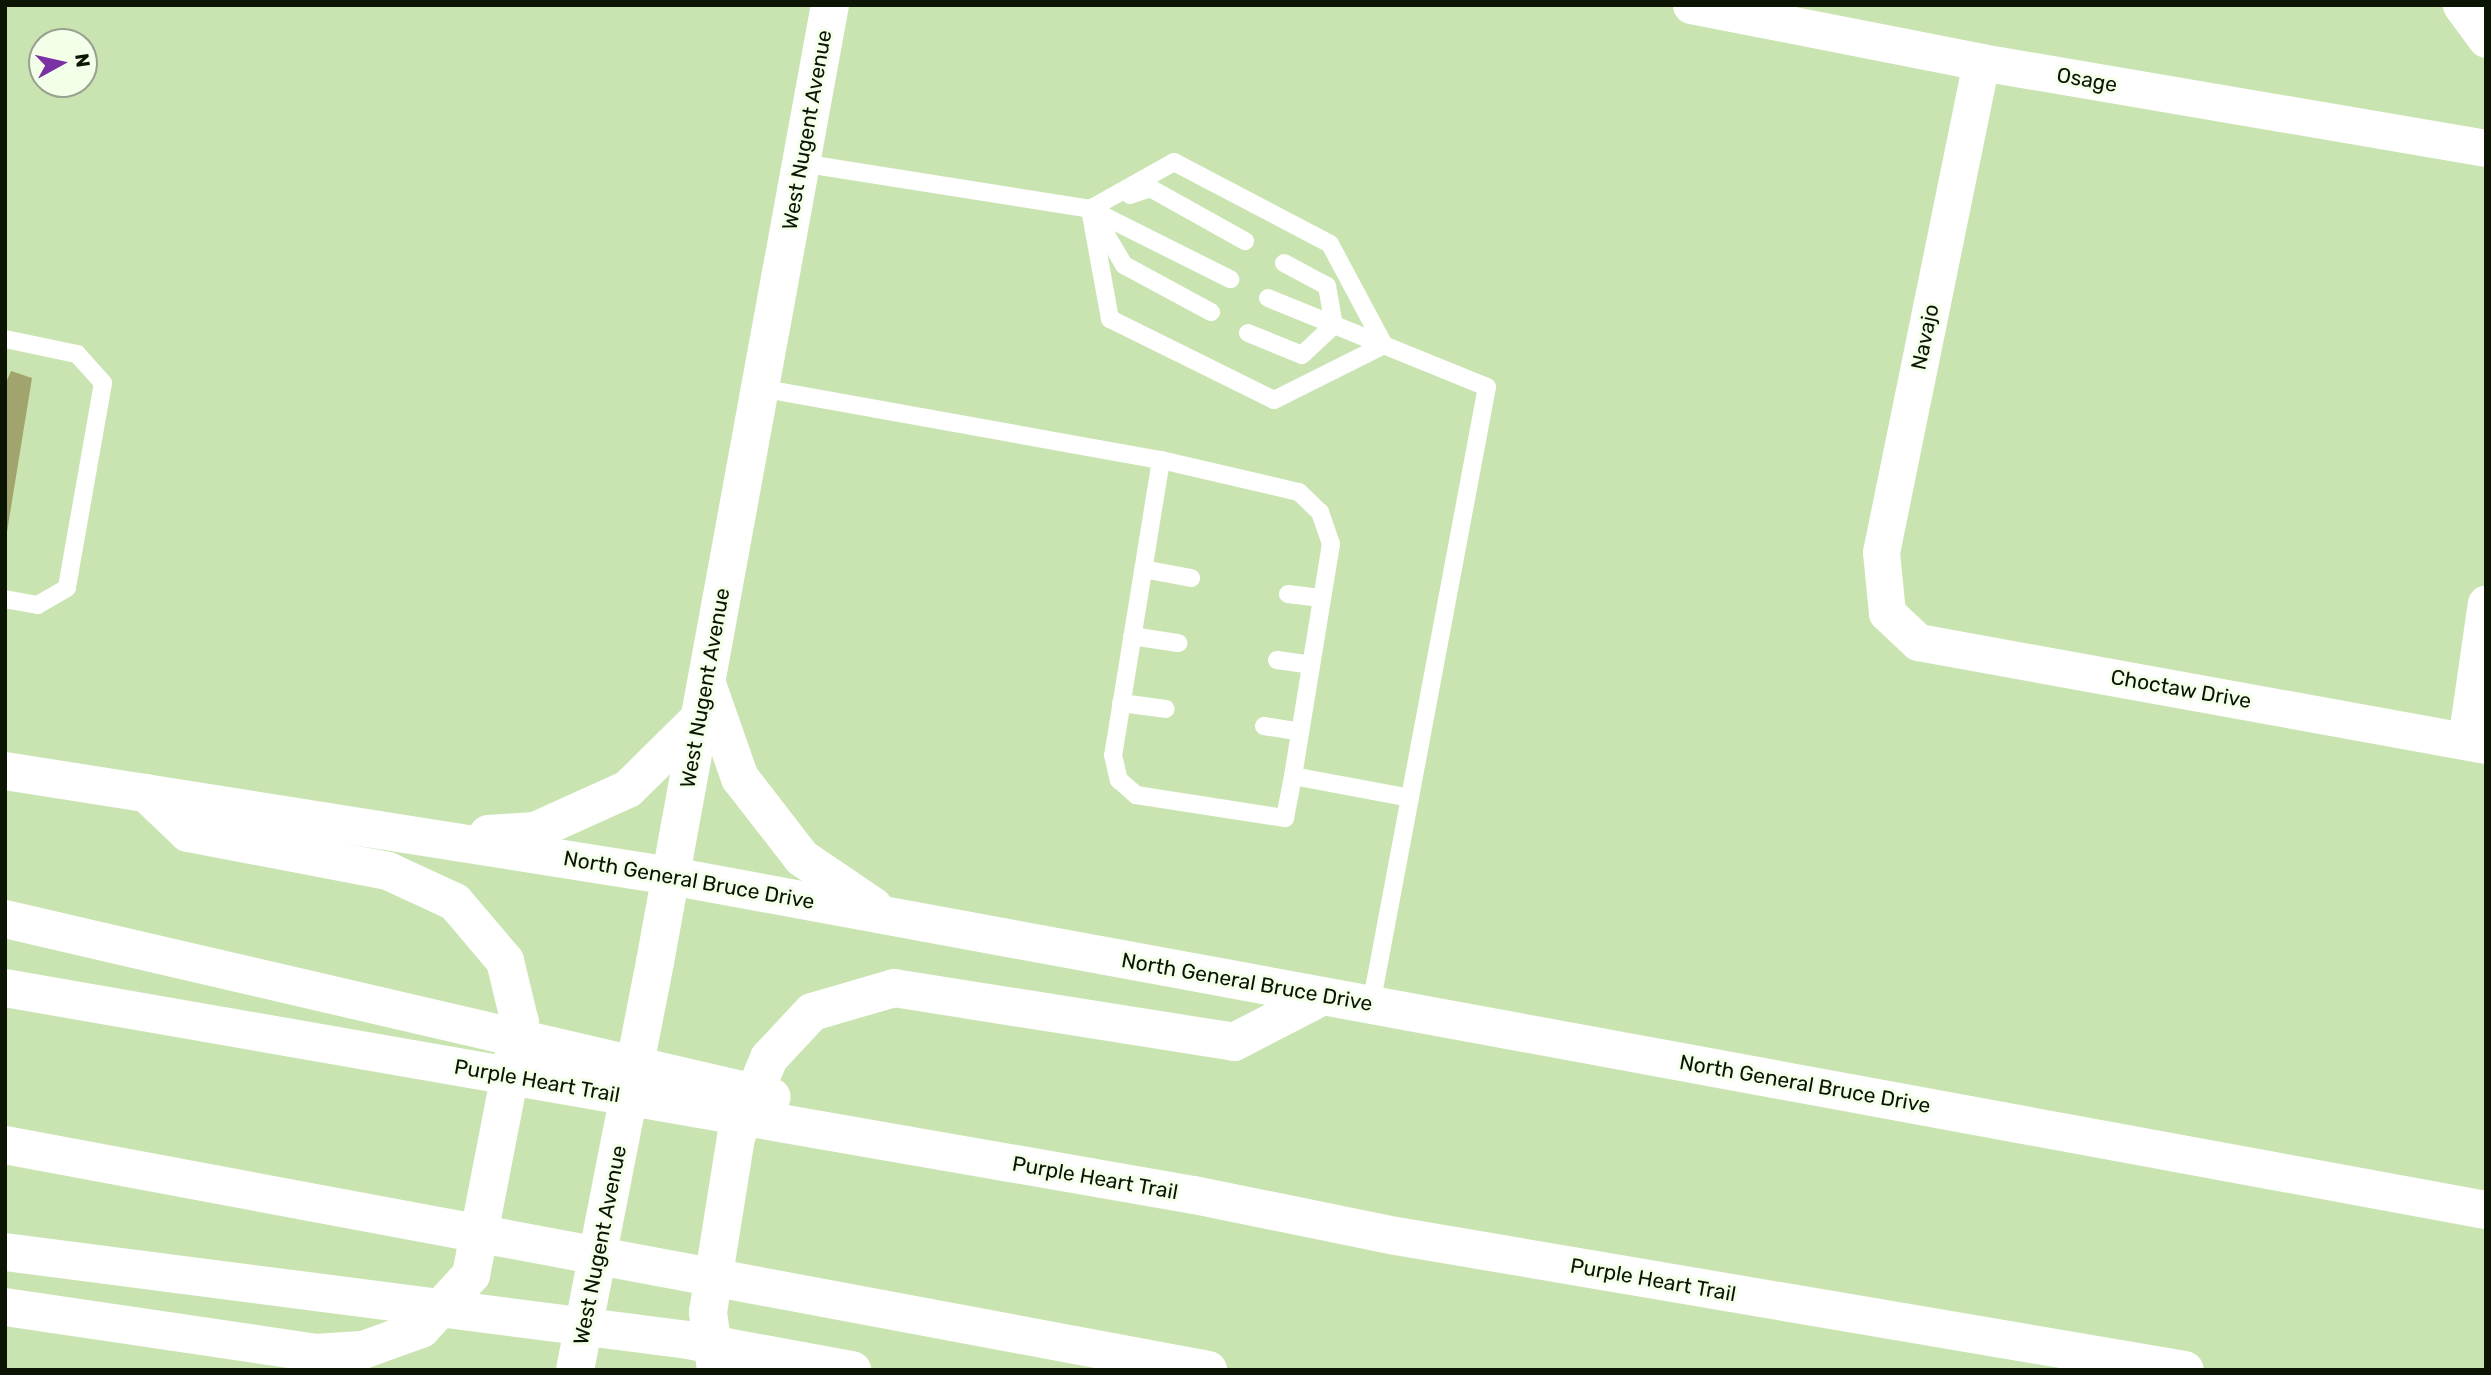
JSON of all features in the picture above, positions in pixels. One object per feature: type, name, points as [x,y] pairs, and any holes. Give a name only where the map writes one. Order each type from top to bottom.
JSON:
[{"type":"main road","name":"West Nugent Avenue","points":[[575,1370],[655,962],[830,5]]},
{"type":"main road","points":[[435,838],[535,831],[628,789],[703,700],[740,778],[802,858],[886,915]]},
{"type":"main road","name":"North General Bruce Drive","points":[[5,771],[671,876],[2486,1210]]},
{"type":"main road","points":[[5,1307],[315,1353],[363,1350],[421,1329],[471,1275],[520,1023],[505,961],[455,902],[388,870],[188,833],[146,793]]},
{"type":"main road","points":[[5,919],[1194,1195]]},
{"type":"main road","name":"Purple Heart Trail","points":[[5,988],[1194,1195],[1396,1237],[2185,1370]]},
{"type":"main road","points":[[716,1370],[708,1312],[736,1137],[769,1058],[812,1012],[894,988],[1234,1042],[1323,996]]},
{"type":"main road","points":[[5,1145],[1208,1370]]},
{"type":"main road","points":[[5,1252],[688,1340],[852,1370]]},
{"type":"street","name":"Osage","points":[[1691,5],[1981,62],[2486,148]]},
{"type":"street","points":[[2461,5],[2486,39]]},
{"type":"street","name":"Navajo","points":[[1887,613],[1881,552],[1981,62]]},
{"type":"street","points":[[2476,743],[2486,603]]},
{"type":"street","name":"Choctaw Drive","points":[[1887,613],[1918,642],[2476,743]]},
{"type":"lane","points":[[1090,209],[1174,162],[1330,244],[1384,345]]},
{"type":"lane","points":[[801,163],[1090,209],[1230,279]]},
{"type":"lane","points":[[1090,209],[1150,188],[1245,240]]},
{"type":"lane","points":[[1090,209],[1124,265],[1211,312]]},
{"type":"lane","points":[[1090,209],[1110,319],[1275,400],[1384,345]]},
{"type":"lane","points":[[1284,263],[1327,286],[1334,325]]},
{"type":"lane","points":[[1268,298],[1487,387],[1371,1004]]},
{"type":"lane","points":[[1248,333],[1302,355],[1334,325]]},
{"type":"lane","points":[[5,340],[77,354],[103,383],[67,588],[38,605],[5,599]]},
{"type":"lane","points":[[760,388],[1161,460],[1299,492],[1320,512],[1331,544],[1285,818],[1136,795],[1119,780],[1113,755],[1161,460]]},
{"type":"lane","points":[[1143,569],[1192,578]]},
{"type":"lane","points":[[1288,594],[1322,598]]},
{"type":"lane","points":[[1132,636],[1178,643]]},
{"type":"lane","points":[[1277,660],[1311,665]]},
{"type":"lane","points":[[1121,703],[1166,709]]},
{"type":"lane","points":[[1264,726],[1300,732]]},
{"type":"lane","points":[[1293,776],[1410,798]]},
{"type":"building","points":[[11,371],[32,378],[7,532],[5,385]]}]
